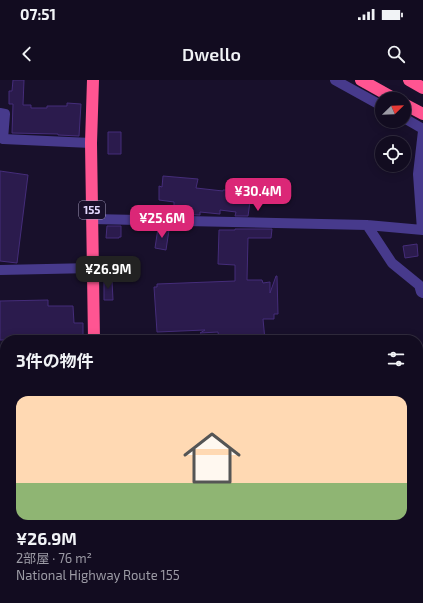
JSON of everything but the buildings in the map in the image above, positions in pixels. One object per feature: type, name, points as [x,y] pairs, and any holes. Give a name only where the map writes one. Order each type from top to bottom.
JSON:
[{"type":"highway","name":"155","points":[[93,80],[91,143],[94,335]]},
{"type":"highway","points":[[361,80],[382,92]]},
{"type":"highway","points":[[409,80],[423,88]]},
{"type":"highway","points":[[411,108],[423,114]]},
{"type":"street","points":[[335,80],[375,102]]},
{"type":"street","points":[[0,113],[5,114],[3,139],[91,143]]},
{"type":"street","points":[[92,219],[367,225],[422,230],[418,174],[423,130],[411,122]]},
{"type":"street","points":[[367,225],[392,263],[419,285],[421,292],[423,293]]},
{"type":"street","points":[[0,270],[93,268]]}]
